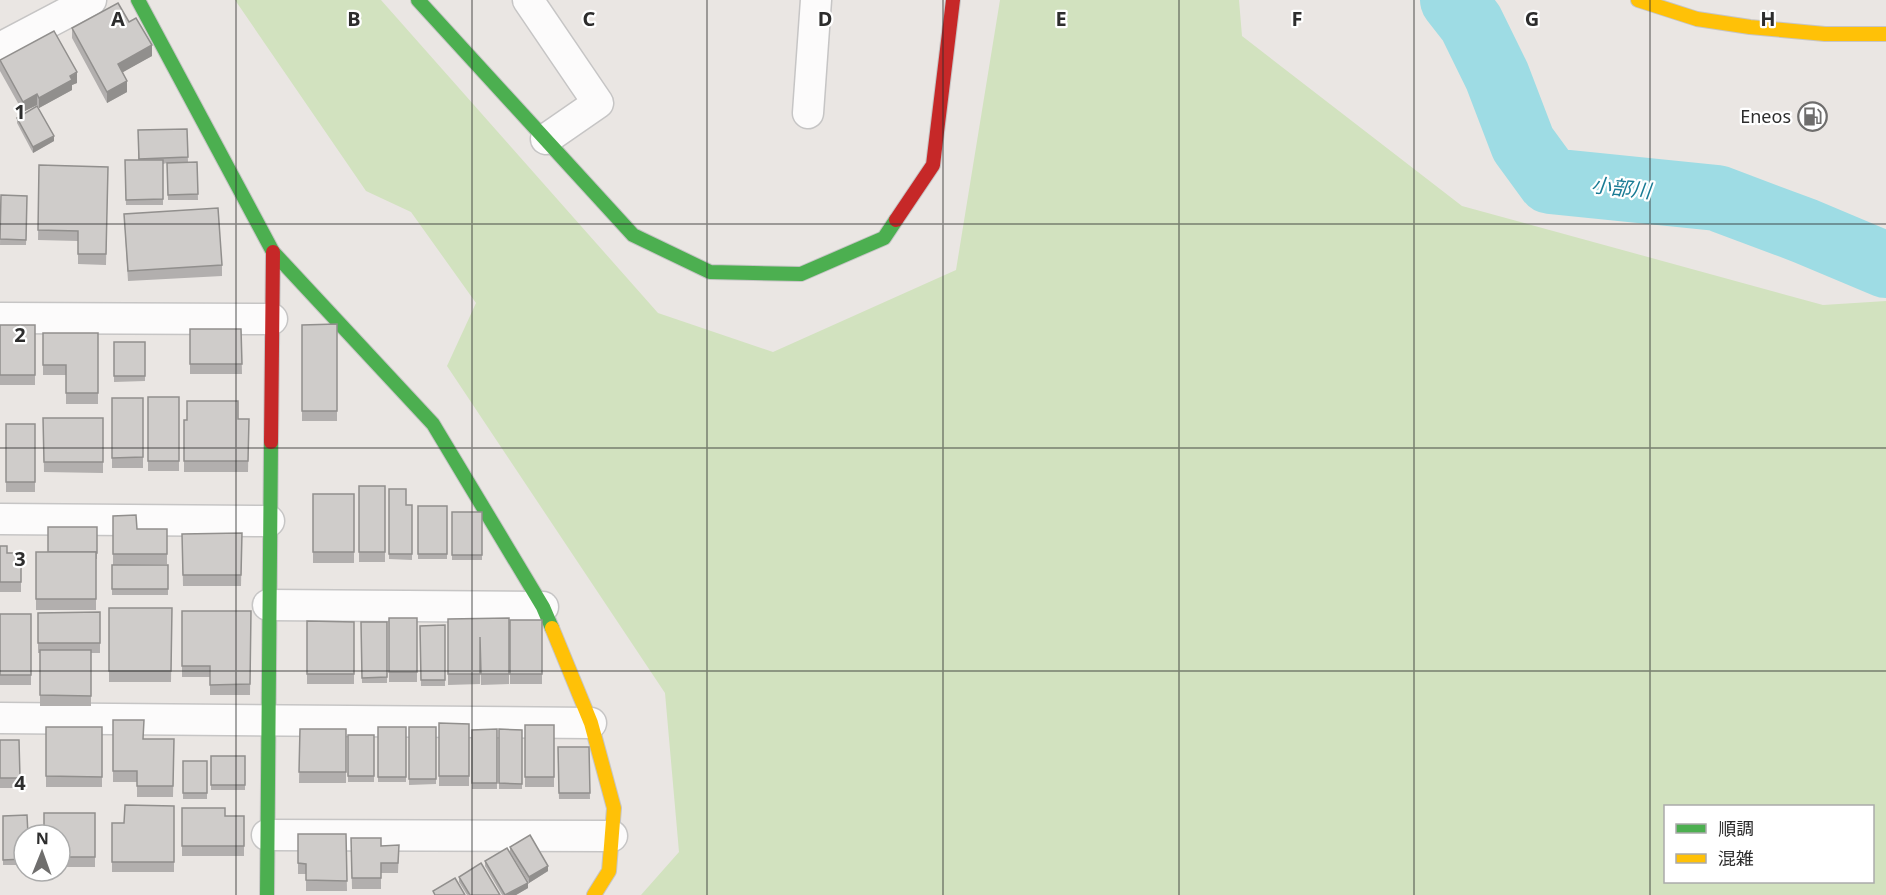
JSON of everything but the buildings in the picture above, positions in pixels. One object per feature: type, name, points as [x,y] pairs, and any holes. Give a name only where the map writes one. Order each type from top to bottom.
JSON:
[{"type":"street","points":[[0,48],[91,0]]},
{"type":"street","points":[[138,0],[273,252],[433,424],[543,607],[591,723],[614,807],[609,871],[594,895]]},
{"type":"street","points":[[418,0],[633,235],[710,272],[801,274],[884,238],[933,165],[953,0]]},
{"type":"street","points":[[528,0],[598,103],[546,139]]},
{"type":"street","points":[[808,113],[816,0]]},
{"type":"street","points":[[1638,0],[1696,20],[1825,34],[1886,34]]},
{"type":"street","points":[[267,895],[273,252]]},
{"type":"street","points":[[0,318],[272,319]]},
{"type":"street","points":[[0,519],[269,521]]},
{"type":"street","points":[[268,605],[543,607]]},
{"type":"street","points":[[0,718],[591,723]]},
{"type":"street","points":[[267,835],[612,836]]},
{"type":"green space","points":[[235,0],[381,0],[658,313],[773,352],[956,270],[1000,0],[1239,0],[1242,36],[1462,206],[1823,305],[1886,301],[1886,895],[641,895],[679,852],[665,693],[447,366],[476,303],[411,212],[366,191]]},
{"type":"waterway","name":"小部川","points":[[1453,0],[1471,23],[1497,76],[1523,144],[1550,181],[1717,198],[1886,265]]},
{"type":"traffic: fast","points":[[138,0],[273,252],[433,424],[543,607],[552,628]]},
{"type":"traffic: fast","points":[[418,0],[633,235],[710,272],[801,274],[884,238],[896,220]]},
{"type":"traffic: fast","points":[[267,895],[271,442]]},
{"type":"traffic: slow","points":[[1638,0],[1697,19],[1750,27],[1825,34],[1886,34]]},
{"type":"traffic: slow","points":[[552,628],[591,723],[614,808],[609,871],[594,895]]},
{"type":"traffic: jam","points":[[896,220],[933,165],[953,0]]},
{"type":"traffic: jam","points":[[271,442],[273,252]]},
{"type":"place","name":"Eneos","points":[[1812,117]]}]
